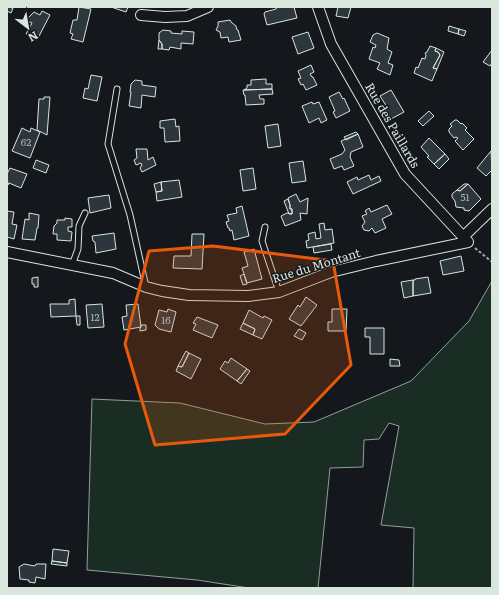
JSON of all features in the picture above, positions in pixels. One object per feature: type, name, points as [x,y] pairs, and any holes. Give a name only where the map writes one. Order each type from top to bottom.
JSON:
[{"type":"street","points":[[141,15],[165,17],[187,16],[208,7]]},
{"type":"street","name":"Rue des Paillards","points":[[318,7],[333,49],[405,174],[466,239]]},
{"type":"street","points":[[466,239],[492,208]]},
{"type":"street","name":"Rue du Montant","points":[[7,252],[113,273],[146,287],[189,296],[248,296],[279,292],[331,272],[466,239]]},
{"type":"lane","points":[[117,89],[108,144],[130,215],[146,287]]},
{"type":"lane","points":[[72,265],[78,249],[80,226],[84,213]]},
{"type":"lane","points":[[265,227],[262,241],[279,292]]},
{"type":"path","points":[[466,239],[492,262]]},
{"type":"highlighted area","points":[[213,246],[333,261],[351,365],[285,434],[155,445],[125,344],[149,251]]},
{"type":"green space","points":[[492,281],[492,588],[413,588],[414,528],[381,525],[399,426],[389,423],[379,439],[364,440],[363,467],[330,468],[318,588],[249,588],[197,580],[87,570],[92,399],[180,403],[265,424],[314,422],[411,381],[469,321]]},
{"type":"building","points":[[7,7],[13,8],[11,13],[7,11]]},
{"type":"building","points":[[79,7],[91,9],[83,42],[71,39],[73,34],[70,33],[73,20],[77,20]]},
{"type":"building","points":[[111,7],[128,7],[126,12]]},
{"type":"building","points":[[277,7],[294,7],[297,18],[267,25],[264,14],[265,12],[276,9]]},
{"type":"building","points":[[338,7],[351,7],[348,18],[336,16]]},
{"type":"building","points":[[42,11],[50,15],[37,40],[26,34],[32,23],[26,20],[34,12],[40,15]]},
{"type":"building","points":[[230,20],[236,26],[241,40],[229,42],[228,37],[221,38],[220,32],[216,30],[218,22]]},
{"type":"building","points":[[449,26],[459,29],[458,34],[448,31]]},
{"type":"building","points":[[459,29],[466,31],[464,36],[458,34]]},
{"type":"building","points":[[163,30],[171,31],[171,33],[182,34],[182,31],[194,32],[193,44],[181,43],[181,49],[170,47],[169,50],[162,49],[162,44],[159,40],[159,33]]},
{"type":"building","points":[[308,32],[314,48],[298,54],[292,37]]},
{"type":"building","points":[[377,33],[389,38],[387,49],[392,52],[388,63],[393,65],[390,75],[377,69],[380,63],[369,59],[373,47],[375,48],[376,45],[370,42],[373,35]]},
{"type":"building","points":[[159,40],[162,44],[162,49],[158,49]]},
{"type":"building","points":[[430,46],[436,48],[435,51],[440,55],[433,68],[437,69],[432,81],[414,73],[422,58],[425,59],[425,53]]},
{"type":"building","points":[[436,48],[444,52],[437,69],[433,68],[440,55],[435,51]]},
{"type":"building","points":[[492,50],[492,63],[490,66],[483,62]]},
{"type":"building","points":[[311,65],[314,72],[310,74],[317,85],[306,90],[298,79],[301,78],[298,71]]},
{"type":"building","points":[[91,75],[102,77],[97,101],[83,98],[85,88],[88,89]]},
{"type":"building","points":[[266,79],[266,84],[272,84],[272,89],[244,90],[247,88],[247,85],[251,85],[251,80]]},
{"type":"building","points":[[135,80],[142,81],[142,85],[156,87],[155,97],[142,95],[141,108],[129,106],[131,84]]},
{"type":"building","points":[[272,89],[273,94],[259,95],[260,99],[264,99],[264,104],[246,105],[243,90]]},
{"type":"building","points":[[391,90],[404,112],[391,119],[385,108],[387,107],[380,96]]},
{"type":"building","points":[[339,92],[343,99],[344,98],[350,111],[336,118],[333,112],[335,111],[329,97]]},
{"type":"building","points":[[44,97],[50,97],[47,135],[37,130],[39,99],[44,99]]},
{"type":"building","points":[[312,102],[313,104],[319,102],[327,120],[321,123],[319,118],[309,123],[302,106]]},
{"type":"building","points":[[429,111],[434,116],[423,126],[418,121]]},
{"type":"building","points":[[175,119],[176,127],[179,126],[180,141],[165,142],[164,128],[160,128],[160,121]]},
{"type":"building","points":[[455,120],[461,124],[462,123],[467,128],[465,130],[474,139],[463,150],[455,141],[458,138],[454,138],[449,132],[449,129],[452,126],[450,124]]},
{"type":"building","points":[[278,124],[281,146],[268,148],[265,126]]},
{"type":"building","points":[[22,128],[30,132],[31,128],[40,132],[30,158],[12,151]]},
{"type":"building","points":[[356,132],[358,134],[346,140],[344,137]]},
{"type":"building","points":[[358,134],[363,147],[351,152],[350,157],[354,166],[344,170],[342,166],[334,169],[330,159],[342,154],[345,150],[341,141]]},
{"type":"building","points":[[429,138],[445,154],[434,164],[427,157],[429,156],[421,147]]},
{"type":"building","points":[[136,149],[147,149],[148,160],[153,157],[156,165],[142,172],[140,168],[142,165],[141,163],[136,165],[134,160],[137,158]]},
{"type":"building","points":[[491,151],[492,170],[486,176],[477,168]]},
{"type":"building","points":[[445,154],[449,159],[439,169],[434,164]]},
{"type":"building","points":[[36,160],[49,165],[46,173],[33,168]]},
{"type":"building","points":[[303,161],[306,181],[292,183],[289,163]]},
{"type":"building","points":[[10,168],[27,174],[21,188],[9,183],[8,185],[7,174]]},
{"type":"building","points":[[253,168],[256,189],[243,191],[240,170]]},
{"type":"building","points":[[369,175],[371,180],[379,176],[381,181],[353,194],[347,182],[357,177],[358,180]]},
{"type":"building","points":[[179,180],[182,197],[157,201],[156,192],[162,191],[161,182]]},
{"type":"building","points":[[161,182],[162,191],[156,192],[154,184]]},
{"type":"building","points":[[464,184],[468,184],[460,191],[457,190]]},
{"type":"building","points":[[468,184],[481,199],[469,211],[464,210],[464,208],[456,207],[455,201],[452,197],[452,194],[457,190],[460,191]]},
{"type":"building","points":[[296,194],[300,202],[308,198],[307,214],[300,213],[301,220],[285,226],[281,216],[287,213],[292,214],[292,209],[290,209],[288,198]]},
{"type":"building","points":[[109,195],[111,208],[90,213],[88,198]]},
{"type":"building","points":[[288,199],[290,209],[292,209],[292,214],[289,214],[284,201]]},
{"type":"building","points":[[387,205],[392,214],[382,219],[386,228],[375,233],[372,228],[369,231],[364,230],[362,226],[365,222],[362,216],[367,214],[365,211],[369,208],[371,212]]},
{"type":"building","points":[[242,206],[249,236],[234,240],[232,230],[230,231],[226,222],[229,221],[227,215],[237,213],[236,208]]},
{"type":"building","points":[[7,211],[14,212],[12,224],[17,225],[14,239],[7,237]]},
{"type":"building","points":[[29,213],[39,215],[35,240],[22,239],[25,219],[29,220]]},
{"type":"building","points":[[65,218],[72,219],[72,227],[68,227],[68,231],[72,232],[71,241],[57,240],[57,234],[53,234],[54,226],[57,223],[57,220],[65,220]]},
{"type":"building","points":[[324,223],[325,230],[332,229],[334,243],[307,248],[306,241],[309,240],[308,234],[315,232],[316,239],[321,238],[319,224]]},
{"type":"building","points":[[114,233],[116,249],[96,253],[95,242],[93,241],[92,236]]},
{"type":"building","points":[[192,234],[204,234],[202,269],[173,268],[174,256],[191,256]]},
{"type":"building","points":[[331,244],[332,250],[314,253],[313,247]]},
{"type":"building","points":[[254,249],[262,279],[247,283],[242,268],[248,266],[244,252]]},
{"type":"building","points":[[461,256],[464,271],[443,275],[440,261]]},
{"type":"building","points":[[244,274],[247,284],[243,285],[240,276]]},
{"type":"building","points":[[38,277],[38,287],[34,287],[34,284],[32,284],[32,278]]},
{"type":"building","points":[[428,277],[431,293],[413,296],[413,280]]},
{"type":"building","points":[[413,280],[413,296],[404,298],[401,282]]},
{"type":"building","points":[[306,297],[317,305],[301,326],[289,319],[298,305],[300,307]]},
{"type":"building","points":[[75,299],[76,316],[51,317],[50,304],[69,304],[69,300]]},
{"type":"building","points":[[102,304],[104,327],[88,328],[86,305]]},
{"type":"building","points":[[138,304],[141,327],[124,330],[122,317],[127,316],[126,305]]},
{"type":"building","points":[[168,309],[176,312],[171,332],[159,329],[155,325],[159,310],[167,312]]},
{"type":"building","points":[[332,309],[347,309],[346,331],[328,331],[328,322],[332,322]]},
{"type":"building","points":[[249,310],[263,318],[264,316],[272,320],[262,339],[253,335],[255,329],[243,323]]},
{"type":"building","points":[[76,316],[80,316],[80,325],[77,325]]},
{"type":"building","points":[[197,317],[218,325],[212,338],[193,330],[196,324],[193,323]]},
{"type":"building","points":[[243,323],[255,329],[253,335],[240,329]]},
{"type":"building","points":[[141,325],[146,325],[146,330],[140,331]]},
{"type":"building","points":[[365,328],[384,328],[384,354],[370,354],[370,337],[365,337]]},
{"type":"building","points":[[299,329],[306,333],[302,340],[294,336]]},
{"type":"building","points":[[186,351],[189,353],[182,367],[178,366]]},
{"type":"building","points":[[189,353],[201,359],[191,379],[176,371],[178,366],[182,367]]},
{"type":"building","points":[[231,358],[247,369],[237,381],[220,369],[225,361],[228,363]]},
{"type":"building","points":[[390,359],[399,360],[400,366],[390,366]]},
{"type":"building","points":[[247,369],[250,371],[241,384],[237,381]]},
{"type":"building","points":[[53,549],[69,551],[67,563],[52,561]]},
{"type":"building","points":[[52,561],[67,563],[67,566],[51,564]]},
{"type":"building","points":[[24,564],[35,566],[36,564],[46,564],[45,579],[36,577],[35,583],[29,582],[29,580],[20,579],[19,567]]}]
